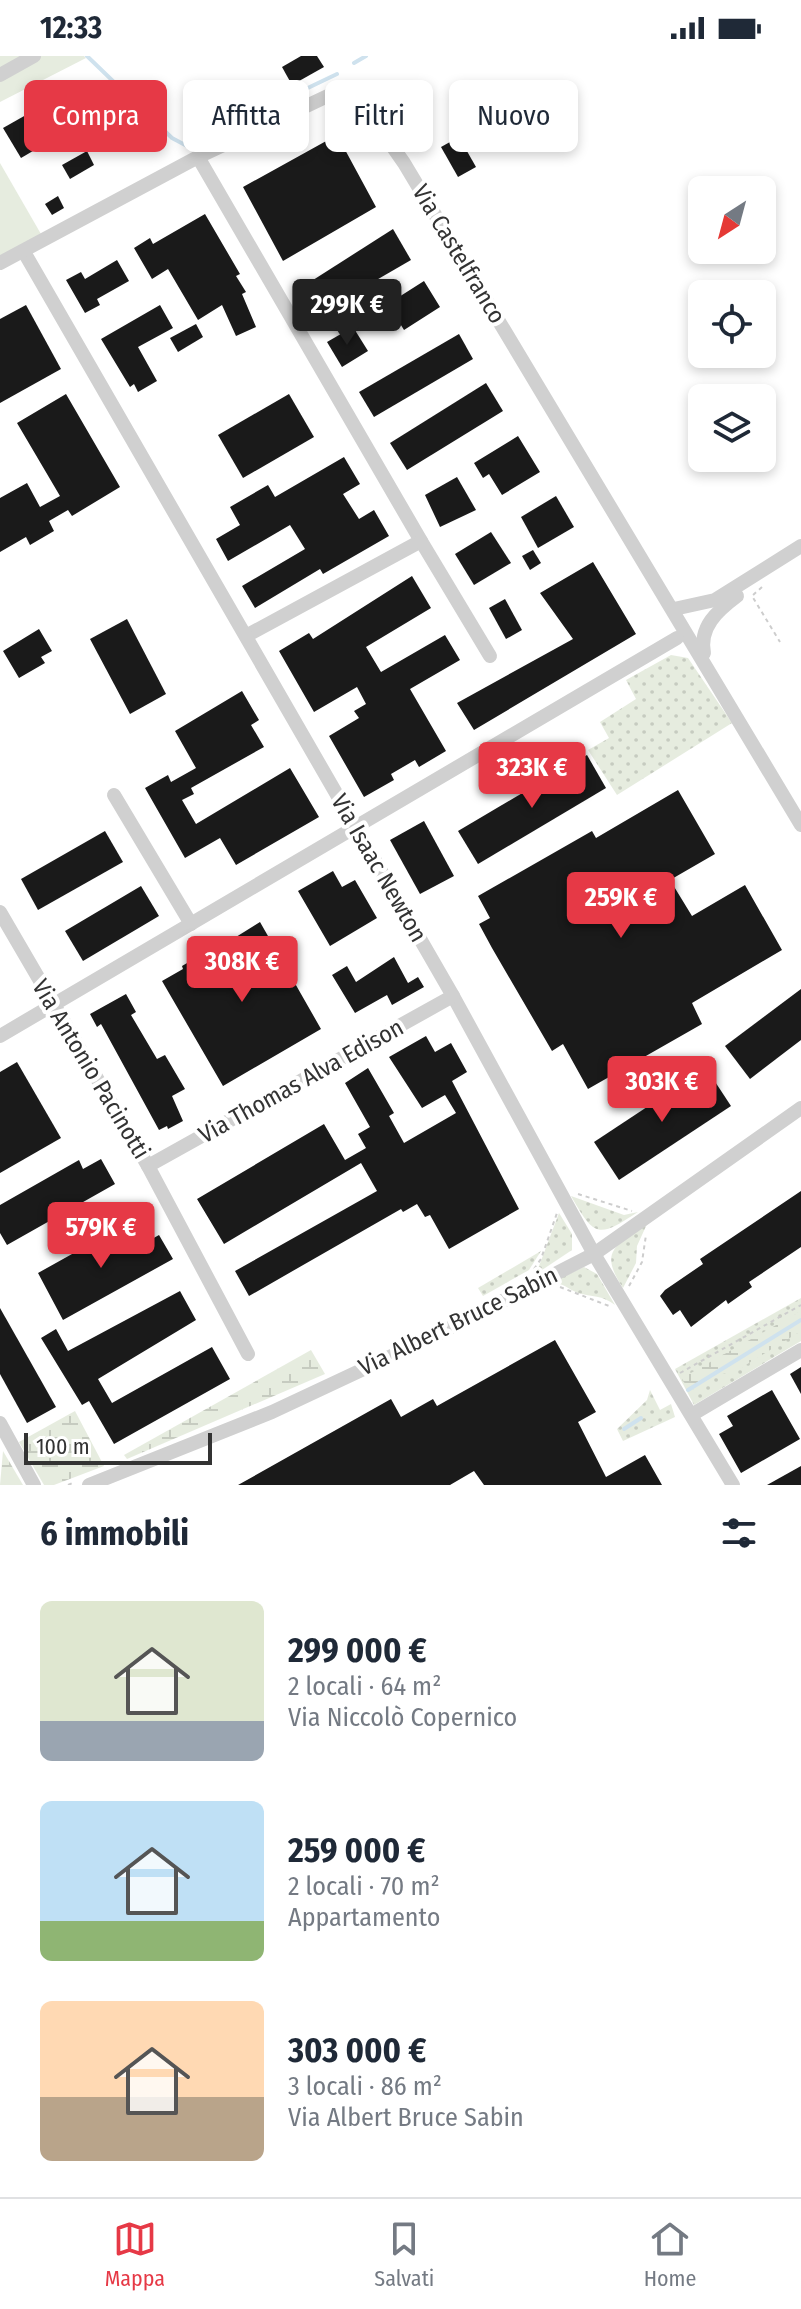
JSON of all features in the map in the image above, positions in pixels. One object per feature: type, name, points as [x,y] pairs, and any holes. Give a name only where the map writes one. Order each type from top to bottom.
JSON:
[{"type":"street","points":[[0,75],[34,56]]},
{"type":"street","name":"Via Castelfranco","points":[[0,263],[198,157],[334,93],[352,96],[367,110],[404,163],[801,825]]},
{"type":"street","points":[[198,157],[490,656]]},
{"type":"street","name":"Via Castelfranco","points":[[0,254],[24,252]]},
{"type":"street","name":"Via Isaac Newton","points":[[24,252],[453,996],[594,1254],[733,1485]]},
{"type":"street","points":[[246,636],[421,541]]},
{"type":"street","points":[[709,669],[702,638],[716,613],[801,546]]},
{"type":"street","points":[[674,609],[715,600],[770,573]]},
{"type":"street","points":[[659,584],[676,594],[715,600]]},
{"type":"street","points":[[0,1036],[677,638]]},
{"type":"street","points":[[114,795],[191,924]]},
{"type":"street","name":"Via Antonio Pacinotti","points":[[0,912],[148,1166],[248,1354]]},
{"type":"street","name":"Via Thomas Alva Edison","points":[[148,1166],[453,996]]},
{"type":"street","name":"Via Albert Bruce Sabin","points":[[89,1485],[272,1412],[432,1337],[594,1254],[801,1108]]},
{"type":"street","points":[[693,1414],[801,1350]]},
{"type":"street","points":[[0,1423],[34,1485]]},
{"type":"path","points":[[770,573],[752,596],[780,642]]},
{"type":"path","points":[[576,1193],[627,1212],[634,1210]]},
{"type":"path","points":[[534,1269],[557,1212],[555,1207]]},
{"type":"path","points":[[629,1292],[642,1262],[649,1227]]},
{"type":"path","points":[[554,1287],[584,1299],[601,1301],[616,1312]]},
{"type":"path","points":[[676,1376],[801,1305]]},
{"type":"green space","points":[[0,56],[86,58],[43,80],[24,80],[24,90],[0,102]]},
{"type":"green space","points":[[0,163],[45,241],[0,266]]},
{"type":"green space","points":[[671,655],[688,658],[732,723],[617,795],[588,750],[609,738],[600,722],[636,699],[626,680]]},
{"type":"green space","points":[[571,1196],[624,1215],[638,1212],[614,1226],[598,1230],[586,1220]]},
{"type":"green space","points":[[559,1213],[572,1234],[572,1250],[536,1274]]},
{"type":"green space","points":[[647,1224],[637,1246],[636,1263],[623,1288],[611,1257],[619,1244]]},
{"type":"green space","points":[[541,1251],[529,1270],[483,1296],[478,1288]]},
{"type":"green space","points":[[584,1267],[597,1274],[615,1305],[561,1284],[548,1284]]},
{"type":"green space","points":[[801,1298],[801,1341],[694,1405],[675,1369]]},
{"type":"green space","points":[[801,1311],[801,1331],[736,1371],[717,1375],[689,1392],[682,1378]]},
{"type":"green space","points":[[311,1350],[325,1374],[127,1459],[124,1455]]},
{"type":"green space","points":[[650,1390],[660,1410],[671,1404],[675,1417],[623,1441],[617,1429],[647,1400]]},
{"type":"green space","points":[[75,1411],[104,1466],[54,1485],[44,1485],[19,1442]]},
{"type":"green space","points":[[3,1451],[23,1485],[0,1485]]},
{"type":"building","points":[[301,56],[317,56],[324,67],[301,80],[289,80],[282,67]]},
{"type":"building","points":[[24,116],[24,152],[31,152],[21,158],[3,128]]},
{"type":"building","points":[[325,142],[325,152],[346,152],[376,207],[283,261],[243,187]]},
{"type":"building","points":[[449,143],[449,152],[468,152],[476,167],[458,177],[441,147]]},
{"type":"building","points":[[88,152],[94,165],[70,179],[62,165]]},
{"type":"building","points":[[58,196],[64,208],[52,215],[45,204]]},
{"type":"building","points":[[205,214],[240,274],[236,276],[246,292],[242,294],[256,327],[236,336],[222,305],[198,320],[168,269],[152,279],[134,248],[150,238],[153,244]]},
{"type":"building","points":[[393,229],[411,260],[316,315],[299,289]]},
{"type":"building","points":[[117,260],[129,281],[97,299],[100,305],[85,313],[66,280],[81,272],[85,279]]},
{"type":"building","points":[[424,281],[440,307],[404,330],[396,317],[389,322],[380,309]]},
{"type":"building","points":[[26,305],[61,369],[0,403],[0,319]]},
{"type":"building","points":[[160,305],[173,328],[138,347],[157,381],[138,392],[134,384],[130,387],[101,339]]},
{"type":"building","points":[[196,324],[203,337],[178,352],[170,338]]},
{"type":"building","points":[[353,327],[368,351],[342,367],[327,342]]},
{"type":"building","points":[[459,334],[473,359],[374,417],[359,392]]},
{"type":"building","points":[[486,383],[503,411],[407,470],[390,443]]},
{"type":"building","points":[[66,394],[120,487],[72,516],[68,510],[49,521],[54,531],[30,545],[26,537],[0,552],[0,498],[27,483],[40,507],[60,496],[17,423]]},
{"type":"building","points":[[289,394],[314,437],[243,478],[218,435]]},
{"type":"building","points":[[518,436],[540,472],[502,495],[489,474],[483,478],[474,463]]},
{"type":"building","points":[[344,457],[360,484],[343,494],[359,519],[374,510],[389,536],[323,574],[320,569],[255,608],[242,586],[305,549],[290,525],[228,561],[216,539],[240,525],[230,507],[268,485],[275,497]]},
{"type":"building","points":[[457,477],[476,510],[440,527],[425,495]]},
{"type":"building","points":[[556,496],[574,527],[538,548],[521,517]]},
{"type":"building","points":[[491,532],[511,563],[474,585],[455,554]]},
{"type":"building","points":[[533,550],[541,563],[530,570],[522,556]]},
{"type":"building","points":[[593,562],[636,634],[474,730],[457,703],[573,639],[540,593]]},
{"type":"building","points":[[412,576],[431,608],[366,647],[381,672],[445,635],[460,660],[410,689],[446,751],[419,767],[415,760],[391,774],[394,780],[364,797],[329,736],[359,718],[354,711],[366,704],[357,687],[314,712],[279,651],[309,633],[313,639]]},
{"type":"building","points":[[505,599],[522,630],[506,639],[489,608]]},
{"type":"building","points":[[127,619],[166,694],[130,714],[90,639]]},
{"type":"building","points":[[39,629],[52,651],[41,657],[45,663],[19,678],[3,651]]},
{"type":"building","points":[[242,691],[259,720],[251,725],[264,747],[191,788],[194,794],[182,800],[196,824],[290,768],[319,817],[236,865],[220,838],[185,858],[145,788],[168,775],[171,782],[196,768],[175,731]]},
{"type":"building","points":[[587,755],[606,788],[478,864],[458,831]]},
{"type":"building","points":[[678,790],[715,854],[670,880],[692,916],[745,885],[782,950],[692,1003],[702,1024],[588,1089],[563,1044],[552,1051],[492,948],[479,924],[490,918],[478,896],[592,831],[596,838]]},
{"type":"building","points":[[424,821],[454,876],[420,894],[390,840]]},
{"type":"building","points":[[105,831],[123,862],[38,910],[21,879]]},
{"type":"building","points":[[333,871],[342,887],[355,880],[377,918],[330,946],[298,891]]},
{"type":"building","points":[[141,886],[159,916],[83,961],[65,931]]},
{"type":"building","points":[[260,922],[321,1029],[223,1086],[162,981],[183,969],[182,966],[194,959],[196,962]]},
{"type":"building","points":[[394,957],[408,983],[418,977],[424,987],[392,1005],[387,995],[355,1013],[332,975],[347,966],[356,982]]},
{"type":"building","points":[[801,989],[801,1040],[750,1079],[725,1046]]},
{"type":"building","points":[[126,994],[136,1012],[131,1015],[157,1059],[165,1055],[185,1089],[172,1096],[183,1121],[168,1129],[167,1126],[159,1130],[101,1024],[97,1027],[90,1014]]},
{"type":"building","points":[[426,1036],[435,1052],[451,1043],[467,1072],[452,1081],[519,1209],[449,1249],[430,1215],[425,1217],[417,1204],[403,1212],[401,1209],[249,1296],[235,1271],[377,1191],[361,1163],[224,1244],[197,1199],[324,1124],[345,1160],[366,1148],[358,1134],[370,1127],[345,1083],[368,1068],[394,1113],[389,1116],[404,1143],[456,1113],[445,1095],[422,1108],[389,1057]]},
{"type":"building","points":[[17,1062],[61,1138],[0,1173],[0,1072]]},
{"type":"building","points":[[706,1068],[731,1106],[619,1180],[594,1142]]},
{"type":"building","points":[[101,1159],[115,1184],[7,1245],[0,1233],[0,1205],[79,1160],[83,1169]]},
{"type":"building","points":[[801,1191],[801,1247],[749,1282],[752,1287],[728,1304],[726,1300],[691,1327],[680,1310],[673,1315],[660,1296],[665,1290],[703,1264],[700,1259]]},
{"type":"building","points":[[124,1225],[136,1248],[159,1235],[173,1259],[63,1320],[38,1273]]},
{"type":"building","points":[[180,1291],[196,1320],[98,1379],[112,1403],[212,1347],[230,1379],[114,1444],[89,1401],[82,1405],[41,1338],[56,1329],[68,1351]]},
{"type":"building","points":[[0,1308],[56,1407],[27,1423],[0,1374]]},
{"type":"building","points":[[555,1340],[596,1412],[578,1422],[606,1477],[645,1455],[662,1485],[484,1485],[474,1471],[450,1485],[238,1485],[391,1399],[401,1417],[433,1399],[437,1406]]},
{"type":"building","points":[[801,1367],[801,1394],[790,1374]]},
{"type":"building","points":[[772,1390],[800,1439],[741,1473],[719,1434],[733,1426],[727,1416]]},
{"type":"building","points":[[801,1466],[801,1485],[767,1485]]},
{"type":"waterway","points":[[87,56],[172,138],[187,146],[337,74]]},
{"type":"waterway","points":[[354,63],[366,56]]},
{"type":"waterway","points":[[688,1390],[801,1320]]},
{"type":"waterway","points":[[624,1429],[641,1418]]}]
